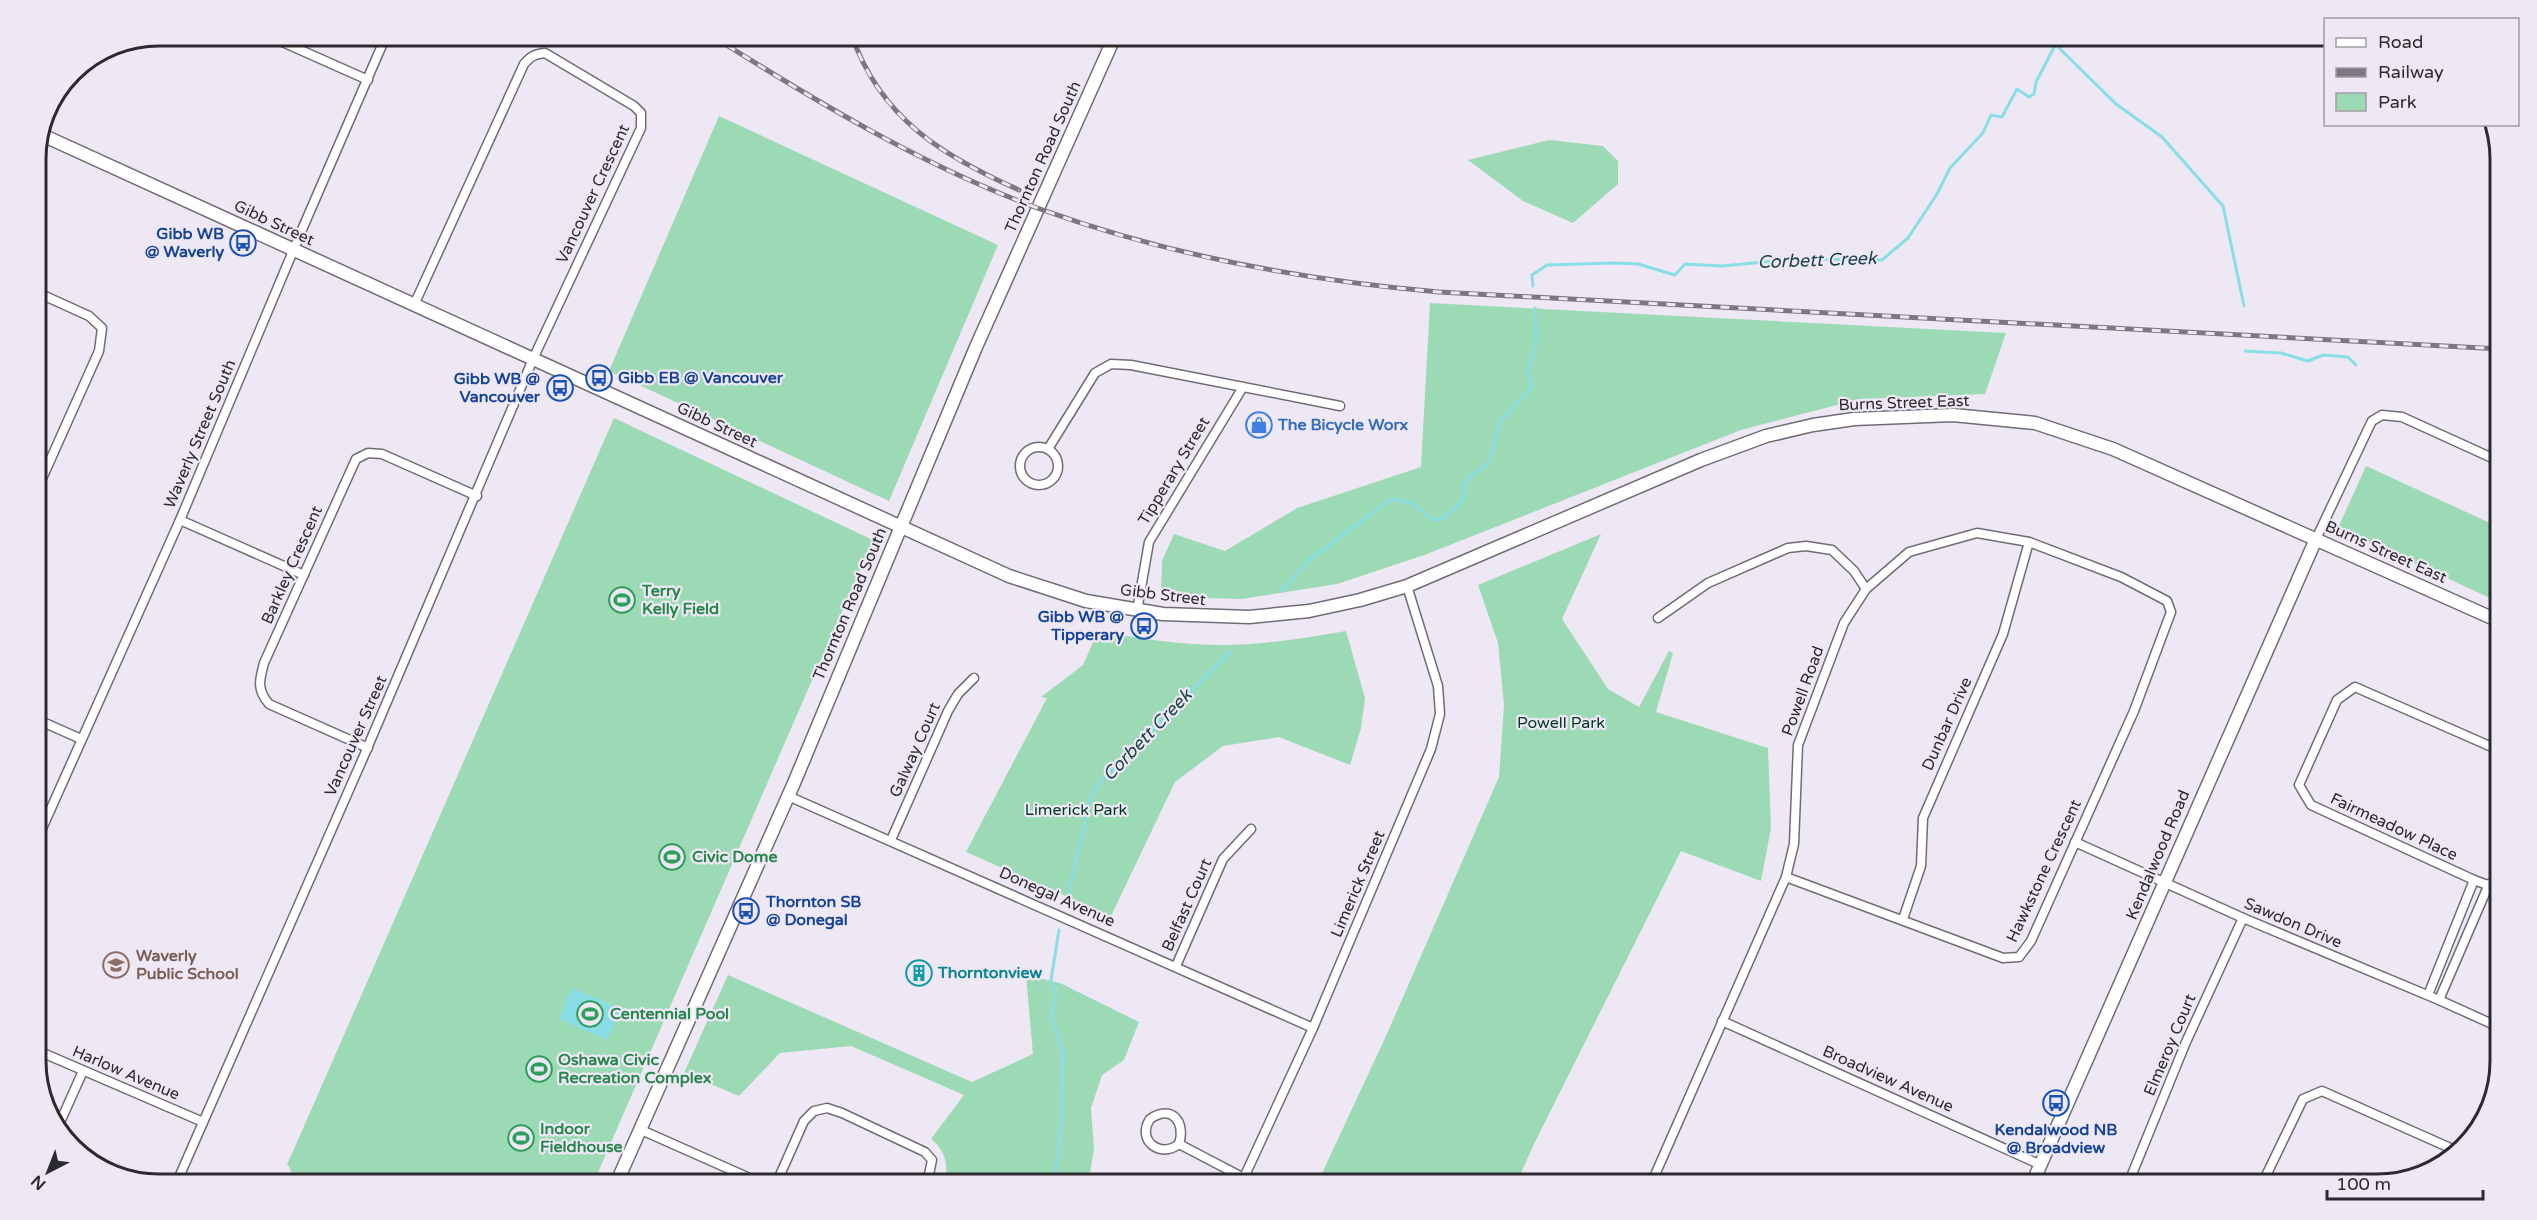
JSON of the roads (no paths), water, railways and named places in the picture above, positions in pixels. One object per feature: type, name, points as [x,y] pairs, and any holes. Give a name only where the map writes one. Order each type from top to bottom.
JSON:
[{"type":"street","points":[[292,46],[368,80]]},
{"type":"street","name":"Waverly Street South","points":[[47,817],[180,520],[293,250],[382,46]]},
{"type":"street","name":"Thornton Road South","points":[[620,1174],[788,796],[976,347],[1111,46]]},
{"type":"street","name":"Vancouver Crescent","points":[[414,305],[524,64],[536,54],[545,53],[634,106],[641,113],[642,121],[636,140],[533,359]]},
{"type":"street","name":"Gibb Street","points":[[48,138],[900,526],[1035,585],[1086,601],[1137,611],[1220,618],[1283,615],[1348,603],[1407,586]]},
{"type":"street","points":[[47,297],[89,316],[102,328],[99,351],[47,467]]},
{"type":"street","name":"Vancouver Street","points":[[180,1174],[368,748],[477,496],[533,359]]},
{"type":"street","points":[[1048,449],[1095,373],[1111,364],[1131,365],[1340,406]]},
{"type":"street","name":"Tipperary Street","points":[[1137,611],[1149,542],[1243,387]]},
{"type":"street","name":"Burns Street East","points":[[1407,586],[1726,450],[1778,433],[1854,419],[1953,415],[2035,423],[2113,449],[2490,617]]},
{"type":"street","points":[[2316,539],[2372,421],[2382,415],[2402,417],[2490,457]]},
{"type":"street","points":[[1031,448],[1048,449],[1053,453],[1058,465],[1055,476],[1044,484],[1031,484],[1021,474],[1022,457],[1031,448]]},
{"type":"street","name":"Barkley Crescent","points":[[368,748],[269,704],[261,694],[258,682],[264,663],[357,459],[368,453],[382,454],[477,496]]},
{"type":"street","points":[[180,520],[304,575]]},
{"type":"street","name":"Powell Road","points":[[1655,1174],[1785,877],[1794,843],[1798,745],[1844,623],[1866,589],[1909,552],[1977,533],[2029,542],[2121,577],[2167,601]]},
{"type":"street","name":"Kendalwood Road","points":[[2037,1174],[2316,539]]},
{"type":"street","name":"Dunbar Drive","points":[[1903,919],[1921,866],[1923,818],[2003,634],[2029,542]]},
{"type":"street","points":[[1658,618],[1708,583],[1788,548],[1806,546],[1832,550],[1854,571],[1866,589]]},
{"type":"street","name":"Limerick Street","points":[[1245,1174],[1313,1028],[1419,782],[1431,749],[1440,714],[1438,686],[1407,586]]},
{"type":"street","name":"Hawkstone Crescent","points":[[1785,877],[2003,958],[2019,957],[2031,941],[2134,711],[2171,612],[2167,601]]},
{"type":"street","name":"Galway Court","points":[[891,840],[948,711],[958,694],[974,678]]},
{"type":"street","name":"Fairmeadow Place","points":[[2489,884],[2474,880],[2311,805],[2299,785],[2337,700],[2355,687],[2490,746]]},
{"type":"street","points":[[47,724],[81,739]]},
{"type":"street","name":"Donegal Avenue","points":[[788,796],[1313,1028]]},
{"type":"street","name":"Belfast Court","points":[[1176,966],[1223,859],[1251,829]]},
{"type":"street","name":"Sawdon Drive","points":[[2075,842],[2243,918],[2490,1023]]},
{"type":"street","points":[[2428,995],[2474,880]]},
{"type":"street","points":[[2439,1000],[2489,884]]},
{"type":"street","name":"Elmeroy Court","points":[[2132,1174],[2186,1042],[2243,918]]},
{"type":"street","name":"Broadview Avenue","points":[[1722,1021],[2041,1165]]},
{"type":"street","name":"Harlow Avenue","points":[[47,1055],[203,1122]]},
{"type":"street","points":[[62,1118],[82,1071]]},
{"type":"street","points":[[2267,1174],[2302,1099],[2322,1091],[2450,1148]]},
{"type":"street","points":[[780,1174],[804,1121],[814,1111],[826,1108],[852,1117],[925,1152],[932,1160],[929,1174]]},
{"type":"street","points":[[1163,1113],[1172,1115],[1178,1120],[1182,1128],[1179,1144],[1163,1150],[1150,1145],[1145,1131],[1150,1119],[1163,1113]]},
{"type":"street","points":[[639,1129],[740,1174]]},
{"type":"street","points":[[1179,1144],[1230,1174]]},
{"type":"water","name":"Centennial Pool","points":[[572,988],[621,1009],[607,1040],[559,1019]]},
{"type":"waterway","name":"Corbett Creek","points":[[1533,286],[1532,275],[1547,265],[1638,264],[1675,275],[1685,264],[1722,266],[1795,259],[1882,260],[1908,238],[1937,194],[1950,168],[1983,133],[1991,115],[2002,117],[2017,89],[2029,97],[2034,94],[2036,82],[2055,46]]},
{"type":"waterway","points":[[2059,46],[2116,104],[2162,137],[2223,206],[2244,306]]},
{"type":"waterway","name":"Corbett Creek","points":[[1282,591],[1308,561],[1390,500],[1408,503],[1435,520],[1443,519],[1459,504],[1466,493],[1463,488],[1469,477],[1487,465],[1493,451],[1499,423],[1532,386],[1527,372],[1536,345],[1535,308]]},
{"type":"waterway","points":[[2245,351],[2281,353],[2308,361],[2323,355],[2348,357],[2356,365]]},
{"type":"waterway","name":"Corbett Creek","points":[[1067,901],[1090,798],[1102,780],[1231,651]]},
{"type":"waterway","name":"Corbett Creek","points":[[1055,1174],[1061,1129],[1063,1051],[1051,1015],[1056,993],[1051,980],[1059,930]]},
{"type":"railway","points":[[728,46],[791,85],[912,153],[997,192],[1089,226],[1138,240],[1187,253],[1287,273],[1439,292],[2490,348]]},
{"type":"railway","points":[[856,46],[864,65],[880,90],[918,131],[965,163],[1019,190]]},
{"type":"place","name":"Gibb WB @ Waverly","points":[[243,243]]},
{"type":"place","name":"Gibb EB @ Vancouver","points":[[599,378]]},
{"type":"place","name":"Gibb WB @ Vancouver","points":[[560,388]]},
{"type":"place","name":"The Bicycle Worx","points":[[1259,425]]},
{"type":"place","name":"Terry Kelly Field","points":[[622,600]]},
{"type":"place","name":"Gibb WB @ Tipperary","points":[[1144,626]]},
{"type":"place","name":"Civic Dome","points":[[672,857]]},
{"type":"place","name":"Thornton SB @ Donegal","points":[[746,911]]},
{"type":"place","name":"Waverly Public School","points":[[116,965]]},
{"type":"place","name":"Thorntonview","points":[[919,973]]},
{"type":"place","name":"Centennial Pool","points":[[590,1014]]},
{"type":"place","name":"Oshawa Civic Recreation Complex","points":[[539,1069]]},
{"type":"place","name":"Kendalwood NB @ Broadview","points":[[2056,1103]]},
{"type":"place","name":"Indoor Fieldhouse","points":[[521,1138]]},
{"type":"park label","name":"Powell Park","points":[[1561,723]]},
{"type":"park label","name":"Limerick Park","points":[[1076,810]]}]
